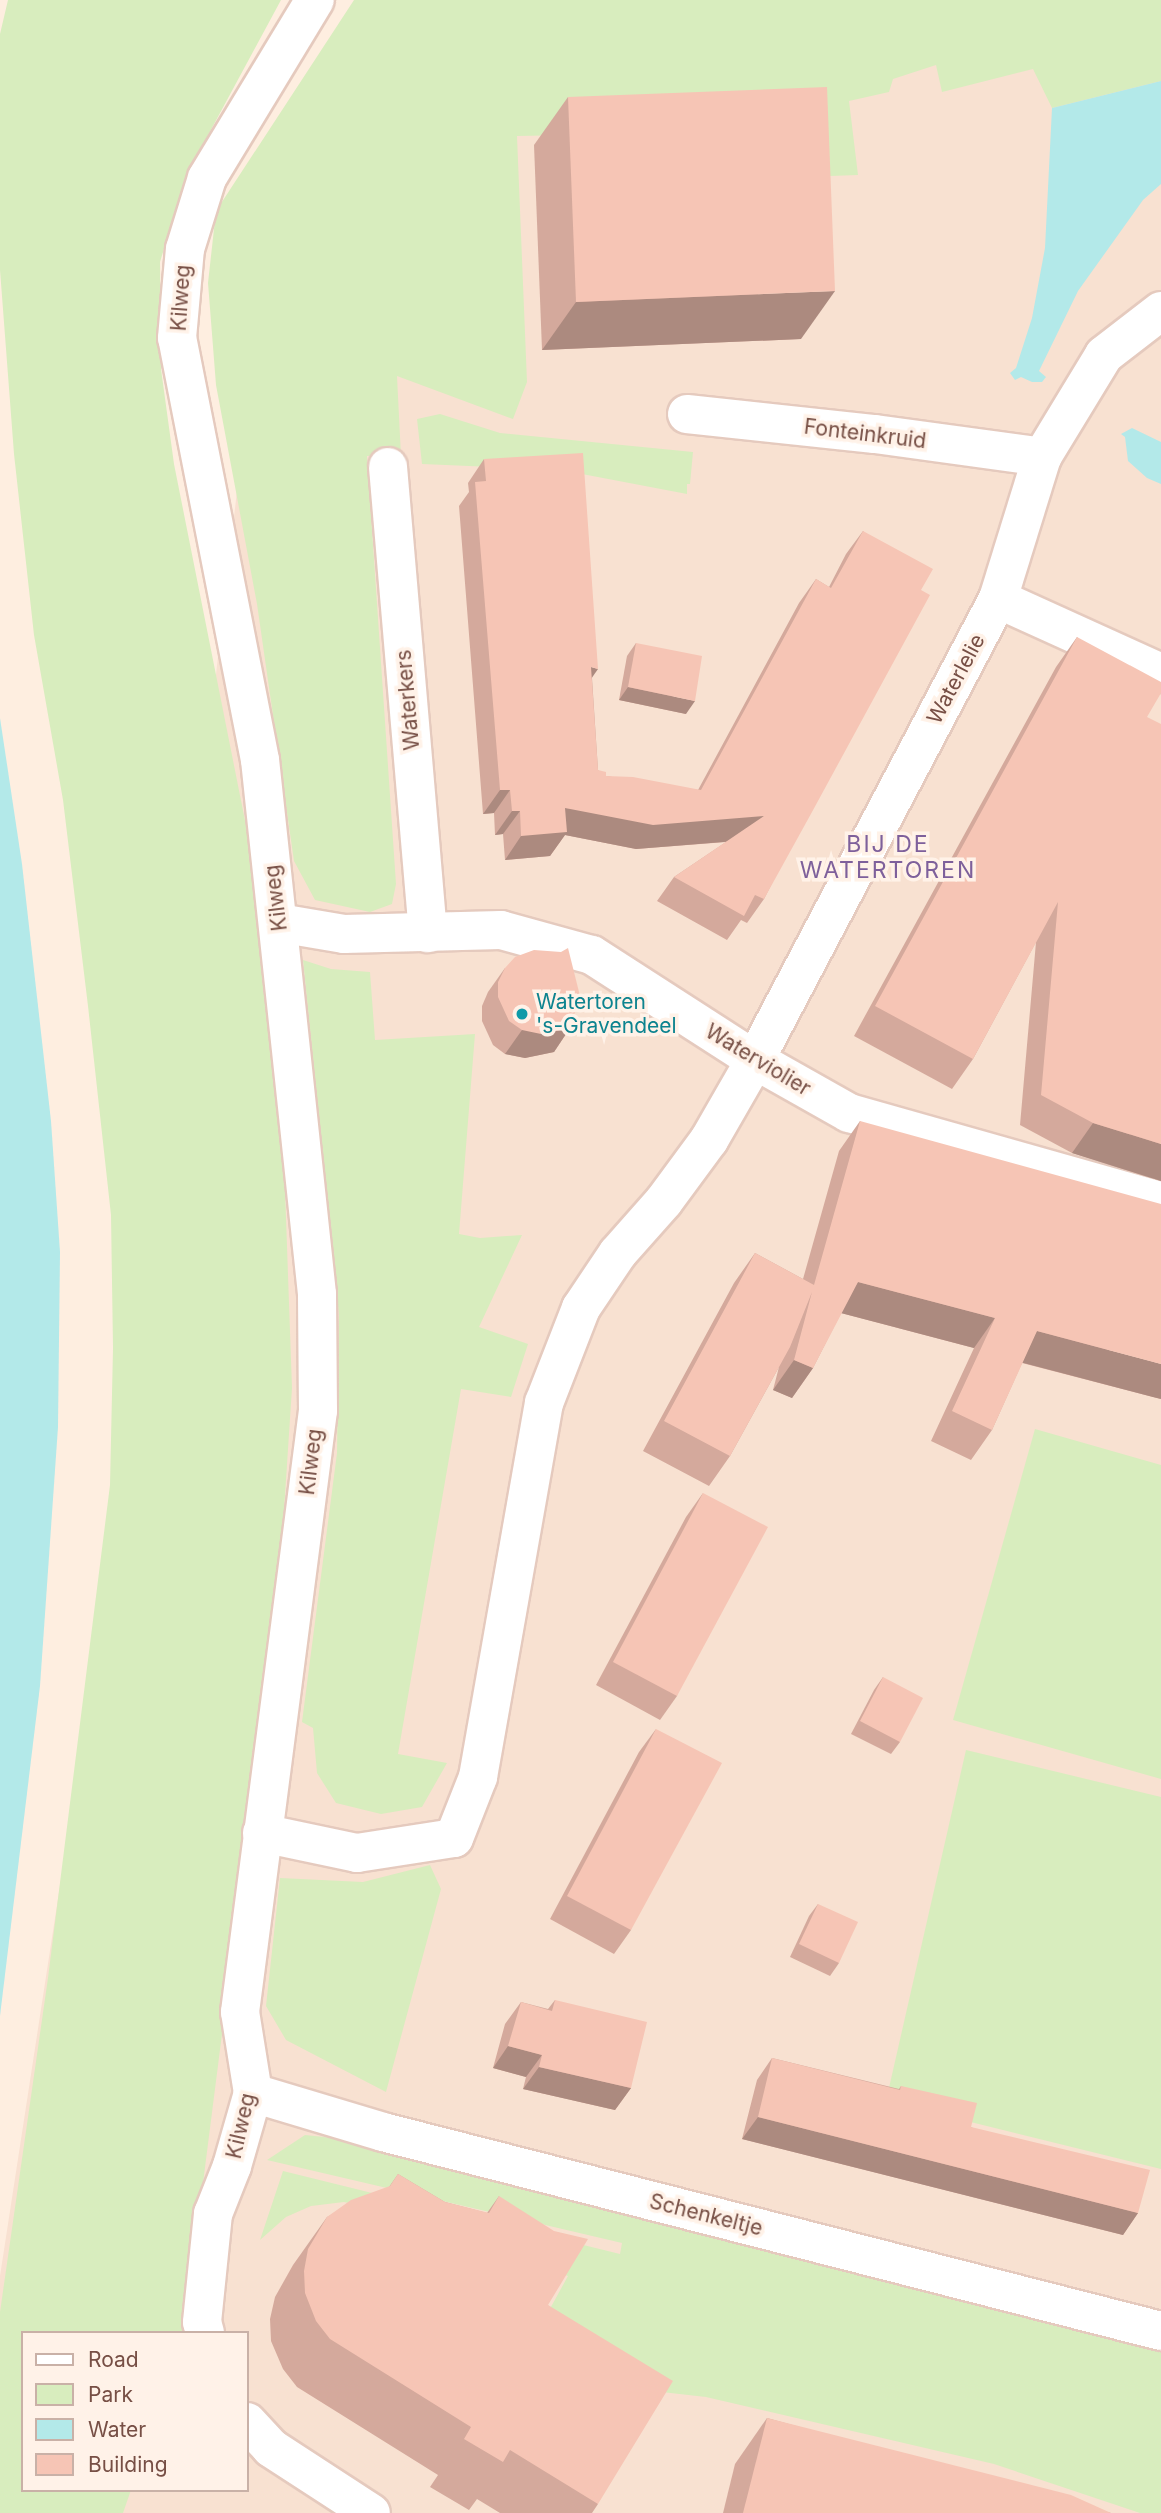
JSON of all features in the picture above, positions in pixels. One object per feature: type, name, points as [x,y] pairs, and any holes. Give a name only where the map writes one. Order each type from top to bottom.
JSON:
[{"type":"street","name":"Kilweg","points":[[204,2331],[202,2322],[213,2214],[232,2166],[253,2093],[240,2012],[318,1410],[317,1294],[260,760],[177,338],[185,249],[207,178],[267,83],[314,0]]},
{"type":"street","name":"Waterlelie","points":[[755,1060],[998,599],[1042,457],[1104,355],[1161,311]]},
{"type":"street","name":"Fonteinkruid","points":[[687,414],[875,434],[1042,457]]},
{"type":"street","name":"Waterkers","points":[[388,467],[429,933]]},
{"type":"street","points":[[998,599],[1161,673]]},
{"type":"street","name":"Waterviolier","points":[[279,923],[344,934],[501,930],[592,954],[755,1060],[849,1113],[1161,1201]]},
{"type":"street","points":[[262,1833],[357,1853],[454,1838],[478,1777],[544,1402],[581,1308],[618,1254],[664,1201],[709,1140],[755,1060]]},
{"type":"street","name":"Schenkeltje","points":[[253,2093],[396,2136],[1161,2331]]},
{"type":"street","points":[[248,2423],[271,2448],[371,2513]]},
{"type":"shaded area","points":[[396,0],[1161,0],[1161,2513],[0,2513],[0,2276],[128,1443],[264,255]]},
{"type":"green space","points":[[8,0],[281,0],[186,176],[160,262],[161,369],[174,464],[267,931],[284,1161],[292,1388],[279,1587],[196,2238],[195,2331],[21,2331],[21,2492],[130,2492],[123,2513],[0,2513],[0,2312],[48,1978],[110,1485],[113,1348],[111,1215],[88,1006],[63,800],[34,635],[14,454],[0,270],[0,34]]},
{"type":"green space","points":[[354,0],[1161,0],[1161,81],[1052,108],[1033,69],[942,92],[936,65],[893,79],[889,92],[849,101],[858,175],[802,177],[797,131],[517,136],[527,382],[513,419],[397,376],[401,456],[367,456],[396,884],[392,904],[370,912],[315,900],[294,861],[257,604],[216,385],[208,283],[216,211]]},
{"type":"green space","points":[[440,414],[500,433],[693,452],[687,494],[561,470],[422,464],[417,419]]},
{"type":"green space","points":[[303,960],[331,969],[370,972],[375,1040],[475,1034],[459,1234],[480,1238],[522,1235],[479,1327],[528,1344],[511,1397],[461,1389],[398,1754],[447,1763],[422,1807],[381,1814],[336,1803],[317,1773],[313,1728],[302,1722],[337,1453],[339,1315]]},
{"type":"green space","points":[[1035,1429],[1161,1465],[1161,1779],[953,1720]]},
{"type":"green space","points":[[966,1750],[1161,1797],[1161,2169],[886,2101]]},
{"type":"green space","points":[[430,1865],[441,1889],[386,2092],[286,2040],[266,2006],[280,1878],[363,1882]]},
{"type":"green space","points":[[305,2135],[343,2139],[1161,2347],[1161,2513],[1140,2513],[994,2464],[706,2397],[626,2388],[541,2325],[568,2276],[376,2209],[344,2202],[311,2206],[286,2217],[260,2240],[283,2171],[620,2254],[622,2243],[267,2160]]},
{"type":"water","points":[[1161,81],[1161,184],[1143,200],[1078,291],[1039,371],[1046,377],[1042,382],[1032,382],[1021,377],[1015,380],[1010,373],[1016,368],[1032,318],[1045,248],[1052,108]]},
{"type":"water","points":[[1132,428],[1161,442],[1161,484],[1147,478],[1128,461],[1125,437],[1121,434]]},
{"type":"water","points":[[0,718],[22,864],[51,1121],[60,1252],[58,1427],[40,1686],[0,2016]]},
{"type":"building","points":[[827,87],[835,291],[576,302],[568,97]]},
{"type":"building","points":[[583,453],[598,669],[591,667],[598,770],[606,772],[606,776],[633,777],[701,790],[816,579],[831,588],[863,531],[933,569],[921,590],[930,595],[812,812],[764,899],[755,895],[744,916],[674,877],[764,816],[653,825],[565,808],[567,832],[521,836],[520,811],[512,811],[510,790],[500,790],[475,482],[486,481],[484,459]]},
{"type":"building","points":[[1077,637],[1161,682],[1161,693],[1147,717],[1161,724],[1161,1144],[1093,1123],[1041,1095],[1058,902],[973,1059],[875,1006]]},
{"type":"building","points":[[636,643],[702,656],[695,701],[628,687]]},
{"type":"building","points":[[568,948],[580,996],[570,1028],[541,1034],[522,1030],[509,1021],[498,997],[498,982],[505,968],[515,957],[534,950],[561,952]]},
{"type":"building","points":[[860,1121],[1161,1204],[1161,1364],[1037,1331],[992,1430],[952,1411],[995,1318],[858,1282],[813,1368],[794,1360],[812,1292],[790,1347],[730,1456],[664,1421],[755,1253],[814,1285]]},
{"type":"building","points":[[703,1493],[768,1527],[677,1696],[613,1662]]},
{"type":"building","points":[[883,1677],[923,1698],[900,1742],[860,1721]]},
{"type":"building","points":[[656,1729],[722,1763],[631,1930],[567,1896]]},
{"type":"building","points":[[818,1904],[858,1922],[839,1963],[799,1944]]},
{"type":"building","points":[[555,2000],[647,2022],[631,2088],[539,2067],[542,2055],[508,2046],[521,2002],[552,2011]]},
{"type":"building","points":[[772,2058],[900,2090],[901,2086],[977,2103],[971,2127],[1150,2170],[1138,2213],[758,2117]]},
{"type":"building","points":[[398,2174],[445,2202],[489,2213],[499,2196],[554,2231],[588,2239],[548,2305],[673,2381],[598,2504],[510,2450],[503,2462],[464,2439],[471,2427],[330,2339],[316,2321],[305,2293],[304,2271],[308,2249],[327,2217],[351,2200],[390,2186]]},
{"type":"building","points":[[767,2418],[1071,2495],[1111,2513],[743,2513]]},
{"type":"place","name":"Watertoren 's-Gravendeel","points":[[522,1014]]},
{"type":"district","name":"BIJ DE WATERTOREN","points":[[888,857]]}]
